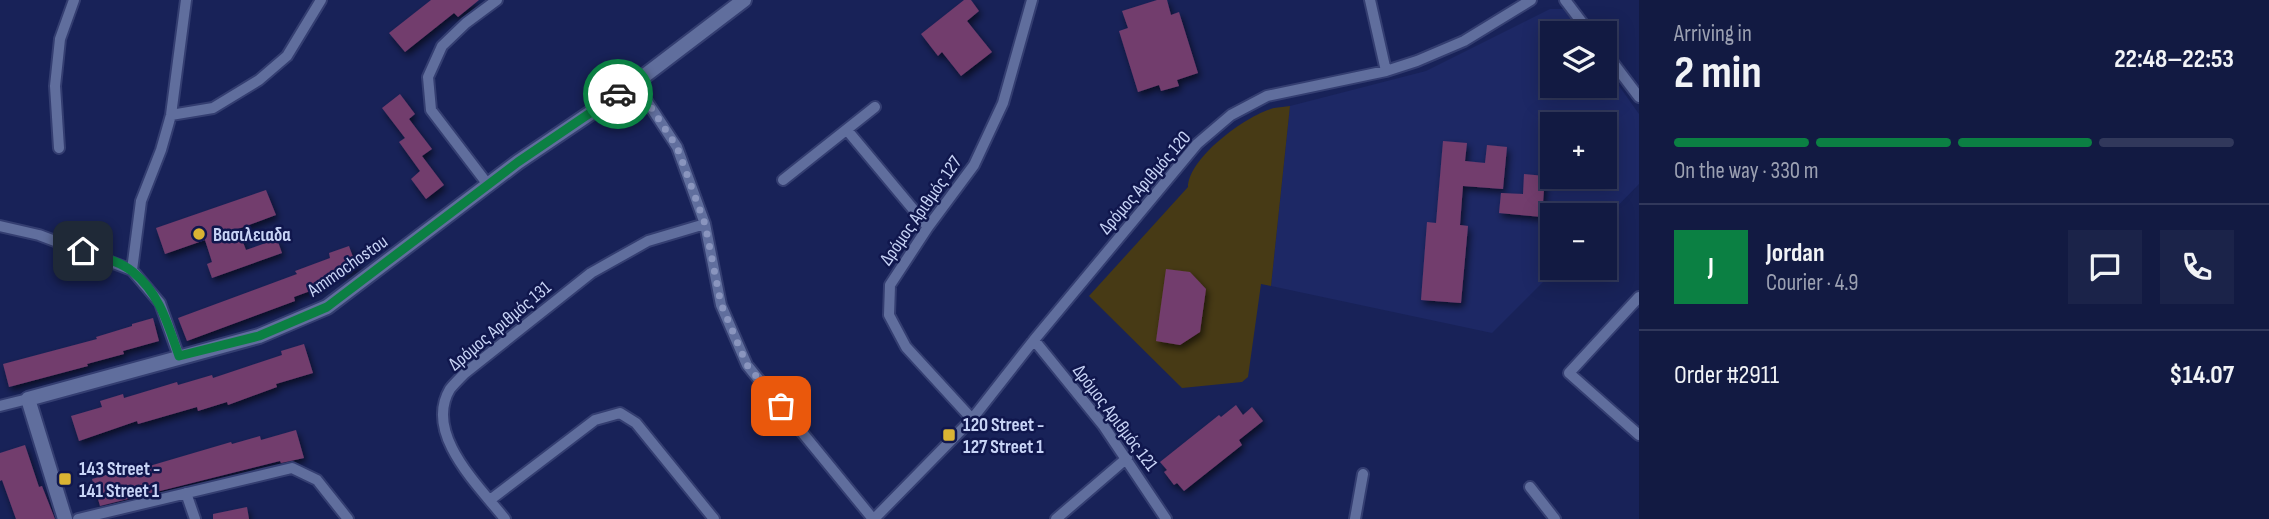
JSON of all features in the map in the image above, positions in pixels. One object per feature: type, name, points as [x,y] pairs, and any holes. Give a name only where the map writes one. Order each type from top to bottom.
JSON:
[{"type":"street","points":[[59,148],[55,86],[60,39],[74,0]]},
{"type":"street","points":[[132,270],[141,201],[171,115],[186,0]]},
{"type":"street","points":[[171,115],[213,108],[259,80],[287,56],[321,0]]},
{"type":"street","points":[[489,186],[431,110],[428,77],[442,46],[466,23],[497,0]]},
{"type":"street","name":"Ammochostou","points":[[0,407],[259,336],[327,307],[518,162],[635,83],[744,0]]},
{"type":"street","name":"Δρόμος Αριθμός 127","points":[[972,419],[906,347],[889,315],[890,285],[928,227],[974,165],[1003,103],[1032,0]]},
{"type":"street","points":[[1370,0],[1386,71]]},
{"type":"street","name":"Δρόμος Αριθμός 120","points":[[873,519],[972,419],[1197,144],[1231,115],[1267,96],[1386,71],[1417,61],[1464,41],[1531,0]]},
{"type":"street","points":[[1565,0],[1581,21]]},
{"type":"street","points":[[1617,68],[1639,97]]},
{"type":"street","points":[[635,83],[677,147],[705,224],[721,304],[747,365],[873,519]]},
{"type":"street","points":[[783,180],[875,107]]},
{"type":"street","points":[[847,130],[928,227]]},
{"type":"street","name":"Δρόμος Αριθμός 131","points":[[505,519],[462,466],[445,434],[443,411],[450,390],[465,373],[592,272],[648,241],[705,224]]},
{"type":"street","points":[[0,226],[40,235],[132,270],[160,303],[179,356]]},
{"type":"street","points":[[1639,297],[1569,373],[1639,435]]},
{"type":"street","name":"Δρόμος Αριθμός 121","points":[[1034,340],[1103,425],[1166,519]]},
{"type":"street","points":[[28,399],[65,519]]},
{"type":"street","points":[[490,500],[595,419],[620,414],[636,423],[714,519]]},
{"type":"street","points":[[1056,519],[1127,458]]},
{"type":"street","points":[[78,519],[292,467],[317,480],[348,519]]},
{"type":"street","points":[[1355,519],[1363,474]]},
{"type":"street","points":[[1530,487],[1555,519]]},
{"type":"street","points":[[186,493],[195,519]]},
{"type":"shaded area","points":[[1550,9],[1564,9],[1572,21],[1540,21],[1540,98],[1617,98],[1617,83],[1639,114],[1639,184],[1617,207],[1617,203],[1540,203],[1540,280],[1545,280],[1492,333],[1271,286],[1290,106],[1426,71]]},
{"type":"shaded area","points":[[1290,106],[1271,286],[1261,284],[1248,377],[1242,382],[1182,388],[1089,296],[1188,187],[1198,163],[1221,139],[1263,112]]},
{"type":"building","points":[[431,0],[479,0],[458,17],[454,13],[405,52],[389,33]]},
{"type":"building","points":[[964,0],[971,0],[979,11],[967,21],[992,52],[961,76],[942,52],[938,56],[921,34]]},
{"type":"building","points":[[1157,0],[1167,0],[1171,15],[1179,12],[1198,73],[1177,80],[1179,86],[1161,91],[1159,85],[1138,92],[1119,31],[1128,28],[1122,11]]},
{"type":"building","points":[[400,94],[415,114],[409,119],[432,149],[422,156],[444,185],[426,199],[411,179],[420,171],[399,142],[405,138],[382,108]]},
{"type":"building","points":[[1443,141],[1467,143],[1465,161],[1485,163],[1487,145],[1507,147],[1503,189],[1463,186],[1460,225],[1468,226],[1461,303],[1421,300],[1427,222],[1436,223]]},
{"type":"building","points":[[1524,174],[1540,176],[1540,189],[1544,189],[1540,217],[1499,213],[1501,193],[1523,194]]},
{"type":"building","name":"Βασιλειαδα","points":[[266,190],[276,215],[238,229],[246,250],[277,239],[282,253],[212,278],[207,264],[212,262],[205,240],[165,254],[156,228]]},
{"type":"building","points":[[349,246],[357,268],[322,281],[324,286],[294,297],[295,301],[187,341],[178,318],[297,274],[295,271],[330,258],[329,253]]},
{"type":"building","points":[[1166,269],[1190,272],[1206,289],[1200,332],[1180,345],[1156,341]]},
{"type":"building","points":[[153,318],[159,341],[123,351],[124,354],[87,364],[88,366],[9,387],[3,364],[97,339],[96,337]]},
{"type":"building","points":[[304,344],[313,373],[276,384],[277,387],[228,405],[227,402],[198,411],[197,407],[138,424],[137,421],[79,441],[71,416],[102,407],[100,401],[123,394],[124,398],[177,382],[178,385],[212,375],[213,378],[282,355],[281,351]]},
{"type":"building","points":[[1236,405],[1243,415],[1252,407],[1263,421],[1239,440],[1242,445],[1184,491],[1177,483],[1174,485],[1160,462],[1219,415],[1221,417]]},
{"type":"building","points":[[296,430],[304,458],[281,463],[280,461],[100,506],[92,479],[145,464],[146,467],[231,442],[232,444],[260,436],[261,440]]},
{"type":"building","points":[[25,445],[39,487],[42,486],[55,519],[16,519],[2,480],[0,481],[0,453]]},
{"type":"building","points":[[247,507],[249,519],[213,519],[213,514]]},
{"type":"way so far","points":[[618,94],[635,83],[677,147],[705,224],[721,304],[747,365],[781,406]]},
{"type":"place","name":"Βασιλειαδα","points":[[199,234]]},
{"type":"place","name":"120 Street - 127 Street 1","points":[[949,435]]},
{"type":"place","name":"143 Street - 141 Street 1","points":[[65,479]]},
{"type":"route","points":[[83,251],[132,270],[143,282],[160,303],[179,356],[259,336],[327,307],[518,162],[618,94]]}]
